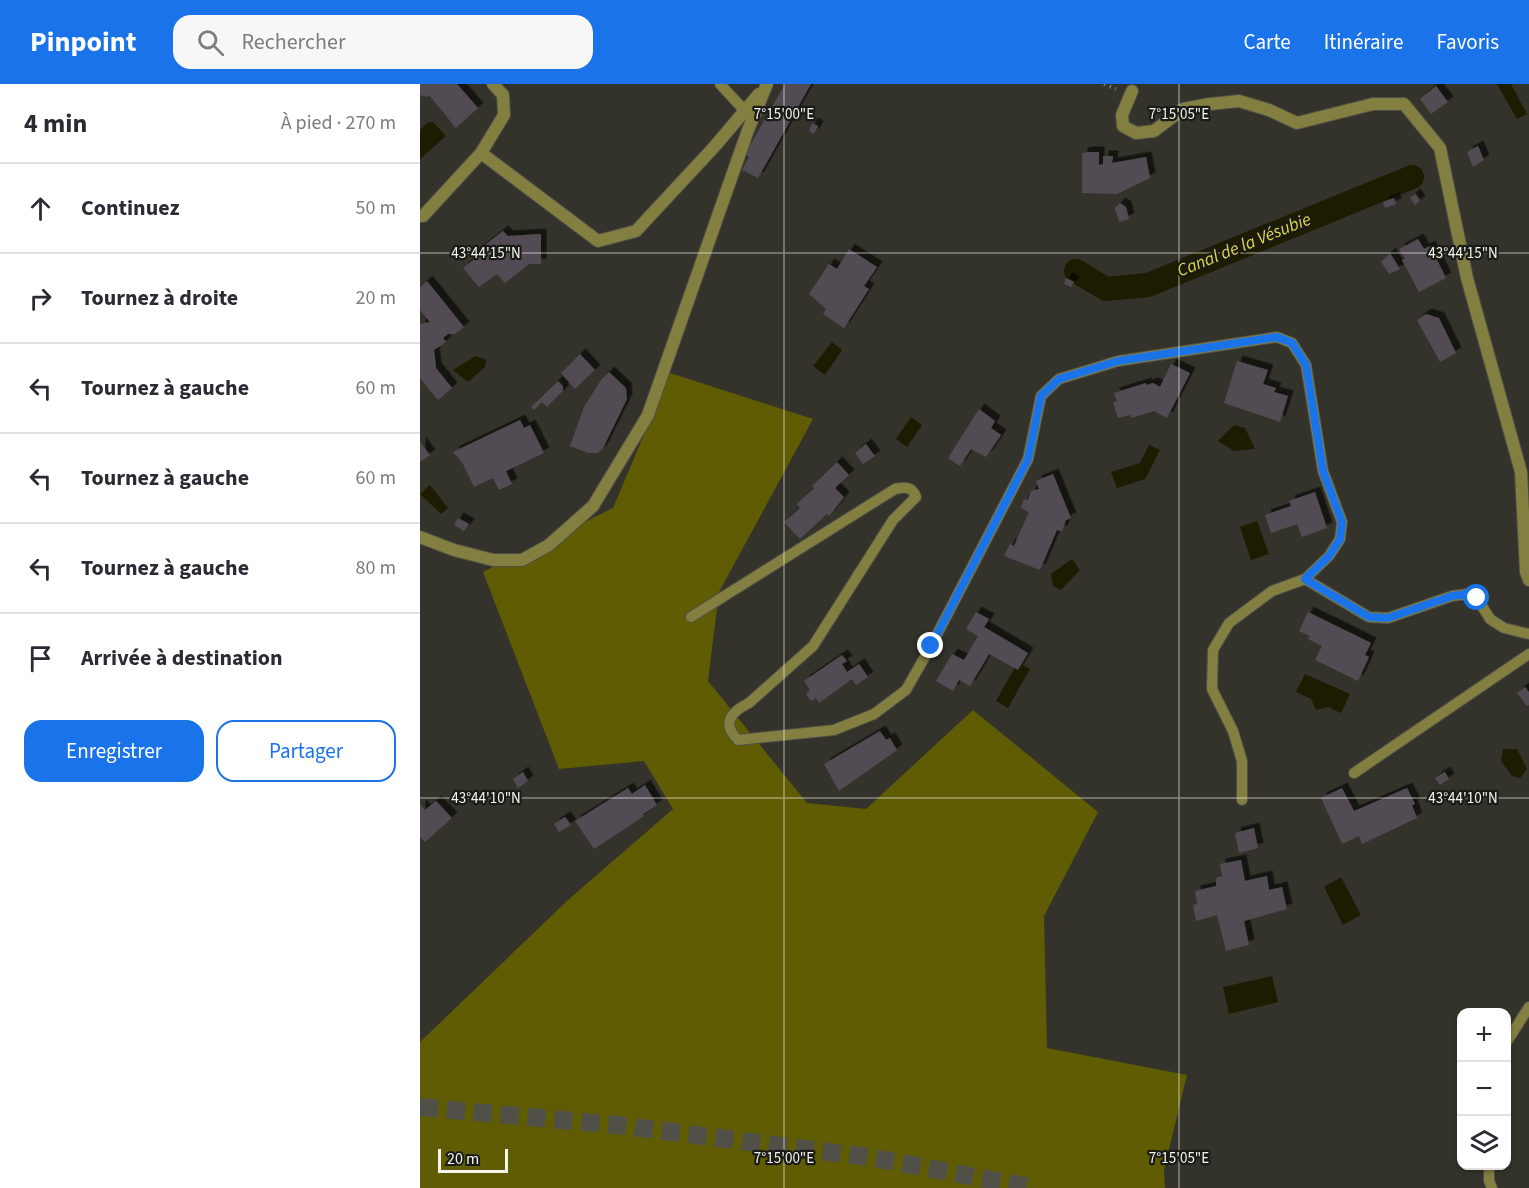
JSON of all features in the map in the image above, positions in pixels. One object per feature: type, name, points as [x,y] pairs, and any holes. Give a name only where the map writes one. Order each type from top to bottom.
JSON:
[{"type":"street","points":[[420,216],[423,216],[481,153],[504,115],[503,96],[493,84]]},
{"type":"street","points":[[481,153],[598,242],[636,231],[715,147],[767,84]]},
{"type":"street","points":[[420,537],[454,550],[493,560],[522,560],[549,545],[593,506],[648,415],[748,130],[767,84]]},
{"type":"street","points":[[1132,91],[1122,115],[1123,126],[1137,133],[1154,131],[1183,109],[1210,104],[1239,101],[1269,110],[1297,123],[1373,104],[1404,104],[1440,148],[1467,278],[1521,472],[1526,572],[1529,580]]},
{"type":"lane","points":[[720,84],[745,111]]},
{"type":"lane","points":[[691,617],[895,489],[909,488],[916,496],[894,520],[813,646],[749,703],[738,708],[731,716],[729,724],[732,734],[738,740],[834,730],[874,714],[906,690],[931,646],[1028,459],[1041,396],[1059,379],[1118,361],[1277,337],[1292,343],[1306,365],[1323,471],[1342,522],[1340,539],[1329,556],[1305,579],[1272,591],[1229,623],[1213,650],[1212,689],[1233,731],[1242,761],[1242,800]]},
{"type":"lane","points":[[1305,579],[1369,617],[1388,618],[1452,596],[1468,594],[1477,598],[1490,619],[1504,628],[1529,634]]},
{"type":"lane","points":[[1354,773],[1529,654]]},
{"type":"lane","points":[[1511,1035],[1529,1007]]},
{"type":"lane","points":[[1489,1170],[1489,1181],[1492,1188]]},
{"type":"shaded area","points":[[1497,84],[1511,84],[1527,114],[1517,119]]},
{"type":"shaded area","points":[[433,122],[446,136],[420,159],[420,130],[427,123]]},
{"type":"shaded area","points":[[832,342],[842,350],[825,375],[813,366]]},
{"type":"shaded area","points":[[476,356],[486,360],[485,367],[468,382],[453,370]]},
{"type":"shaded area","points":[[670,373],[813,419],[719,592],[708,681],[807,803],[866,809],[973,710],[1098,812],[1044,916],[1047,1048],[1187,1075],[1164,1170],[1165,1188],[420,1188],[420,1042],[568,900],[673,809],[644,761],[559,769],[483,572],[613,508]]},
{"type":"shaded area","points":[[911,417],[922,425],[907,447],[896,439]]},
{"type":"shaded area","points":[[1234,425],[1245,428],[1255,449],[1234,451],[1218,441]]},
{"type":"shaded area","points":[[1149,445],[1160,450],[1145,479],[1117,488],[1111,472],[1140,463]]},
{"type":"shaded area","points":[[430,485],[448,508],[441,514],[420,494]]},
{"type":"shaded area","points":[[1257,521],[1269,554],[1251,560],[1240,527]]},
{"type":"shaded area","points":[[1072,559],[1080,570],[1061,590],[1053,586],[1051,574]]},
{"type":"shaded area","points":[[1018,662],[1030,669],[1008,708],[996,701]]},
{"type":"shaded area","points":[[1305,674],[1350,694],[1341,713],[1328,707],[1316,710],[1311,699],[1296,692]]},
{"type":"shaded area","points":[[1503,749],[1517,749],[1527,769],[1520,778],[1512,776],[1501,761]]},
{"type":"shaded area","points":[[1341,877],[1361,915],[1343,925],[1324,887]]},
{"type":"shaded area","points":[[1272,976],[1278,1002],[1229,1014],[1223,987]]},
{"type":"building","points":[[420,84],[457,84],[478,108],[456,128],[429,95],[427,97],[420,95]]},
{"type":"building","points":[[785,84],[811,84],[758,178],[742,170],[749,157],[745,154]]},
{"type":"building","points":[[1436,86],[1448,102],[1431,114],[1420,99]]},
{"type":"building","points":[[812,123],[818,126],[814,134],[809,131]]},
{"type":"building","points":[[1478,146],[1484,160],[1473,167],[1467,152]]},
{"type":"building","points":[[1099,152],[1099,165],[1103,164],[1103,156],[1113,156],[1112,163],[1146,157],[1150,178],[1117,194],[1082,193],[1082,153]]},
{"type":"building","points":[[1415,194],[1420,201],[1415,205],[1410,198]]},
{"type":"building","points":[[1394,198],[1396,204],[1385,208],[1383,202]]},
{"type":"building","points":[[1120,203],[1126,207],[1129,219],[1119,222],[1115,208]]},
{"type":"building","points":[[503,231],[508,236],[541,234],[541,264],[529,264],[505,283],[497,274],[479,287],[463,268],[480,255],[477,251]]},
{"type":"building","points":[[1418,239],[1424,249],[1430,246],[1446,278],[1419,292],[1402,260],[1405,259],[1399,249]]},
{"type":"building","points":[[849,249],[877,267],[864,286],[869,289],[844,328],[823,314],[826,309],[809,294],[829,264],[837,269]]},
{"type":"building","points":[[1390,253],[1400,269],[1389,274],[1381,262]]},
{"type":"building","points":[[1066,278],[1074,282],[1071,287],[1064,284]]},
{"type":"building","points":[[427,281],[464,327],[455,334],[448,334],[443,338],[446,342],[434,350],[436,368],[452,388],[438,400],[420,378],[420,324],[430,322],[420,310],[420,287]]},
{"type":"building","points":[[1426,314],[1439,318],[1456,353],[1440,362],[1417,320]]},
{"type":"building","points":[[580,354],[595,370],[575,389],[561,373]]},
{"type":"building","points":[[1237,361],[1268,370],[1263,384],[1276,388],[1274,392],[1288,396],[1280,422],[1224,403]]},
{"type":"building","points":[[1171,364],[1190,373],[1167,418],[1154,411],[1131,418],[1131,415],[1118,418],[1113,402],[1117,401],[1114,393],[1146,383],[1146,385],[1153,383],[1160,387]]},
{"type":"building","points":[[609,372],[626,388],[627,399],[603,448],[598,453],[588,453],[570,446],[584,407],[601,380]]},
{"type":"building","points":[[558,381],[563,386],[563,391],[547,407],[542,402],[534,410],[531,407]]},
{"type":"building","points":[[979,409],[995,421],[991,428],[1001,435],[986,457],[971,449],[960,466],[948,458]]},
{"type":"building","points":[[520,420],[524,428],[530,425],[544,453],[506,471],[512,484],[499,490],[493,478],[474,487],[462,462],[453,452]]},
{"type":"building","points":[[420,442],[430,455],[420,462]]},
{"type":"building","points":[[866,444],[875,456],[863,464],[855,453]]},
{"type":"building","points":[[837,462],[849,475],[835,488],[844,497],[829,516],[827,514],[800,539],[784,522],[800,508],[797,504],[814,488],[812,486]]},
{"type":"building","points":[[1053,474],[1071,518],[1066,520],[1062,531],[1057,530],[1040,570],[1004,556],[1010,544],[1014,546],[1029,512],[1021,508],[1024,499],[1028,500],[1031,491],[1039,489],[1036,481]]},
{"type":"building","points":[[1315,492],[1327,528],[1302,537],[1297,524],[1271,533],[1265,515],[1291,506],[1289,501]]},
{"type":"building","points":[[458,518],[469,524],[464,531],[454,525]]},
{"type":"building","points":[[976,612],[989,619],[984,627],[1028,653],[1018,670],[989,654],[970,686],[959,680],[953,691],[936,681],[952,654],[964,660],[978,636],[966,629]]},
{"type":"building","points":[[1308,612],[1371,643],[1365,655],[1369,657],[1358,681],[1315,660],[1322,646],[1308,639],[1310,636],[1299,631]]},
{"type":"building","points":[[842,655],[847,661],[842,664],[847,672],[859,664],[868,677],[856,685],[852,679],[819,703],[816,698],[811,701],[806,694],[810,690],[804,681]]},
{"type":"building","points":[[1525,687],[1529,692],[1529,705],[1527,706],[1517,693]]},
{"type":"building","points":[[880,731],[886,740],[890,738],[897,750],[839,791],[824,764]]},
{"type":"building","points":[[523,772],[528,781],[518,788],[513,779]]},
{"type":"building","points":[[1445,772],[1449,779],[1440,785],[1435,778]]},
{"type":"building","points":[[645,785],[657,805],[594,849],[575,821],[628,788],[632,794]]},
{"type":"building","points":[[1342,788],[1354,811],[1407,788],[1415,804],[1412,805],[1417,818],[1362,844],[1359,836],[1342,844],[1321,798]]},
{"type":"building","points":[[436,801],[452,818],[425,842],[420,837],[420,804],[425,810]]},
{"type":"building","points":[[565,817],[571,825],[559,832],[554,824]]},
{"type":"building","points":[[1254,828],[1258,848],[1239,853],[1235,833]]},
{"type":"building","points":[[1241,860],[1245,881],[1267,876],[1269,890],[1282,887],[1287,909],[1244,921],[1249,945],[1226,951],[1217,915],[1196,921],[1193,905],[1197,904],[1195,891],[1216,886],[1216,878],[1222,876],[1220,864]]},
{"type":"waterway","name":"Canal de la Vésubie","points":[[1076,271],[1106,289],[1148,285],[1412,177]]},
{"type":"tunnel","points":[[420,1107],[617,1125],[868,1157],[1035,1188]]},
{"type":"route","points":[[931,646],[1028,459],[1041,396],[1059,379],[1118,361],[1277,337],[1292,343],[1306,365],[1323,471],[1342,522],[1340,539],[1329,556],[1305,579],[1369,617],[1388,618],[1452,596],[1468,594],[1477,598]]}]
